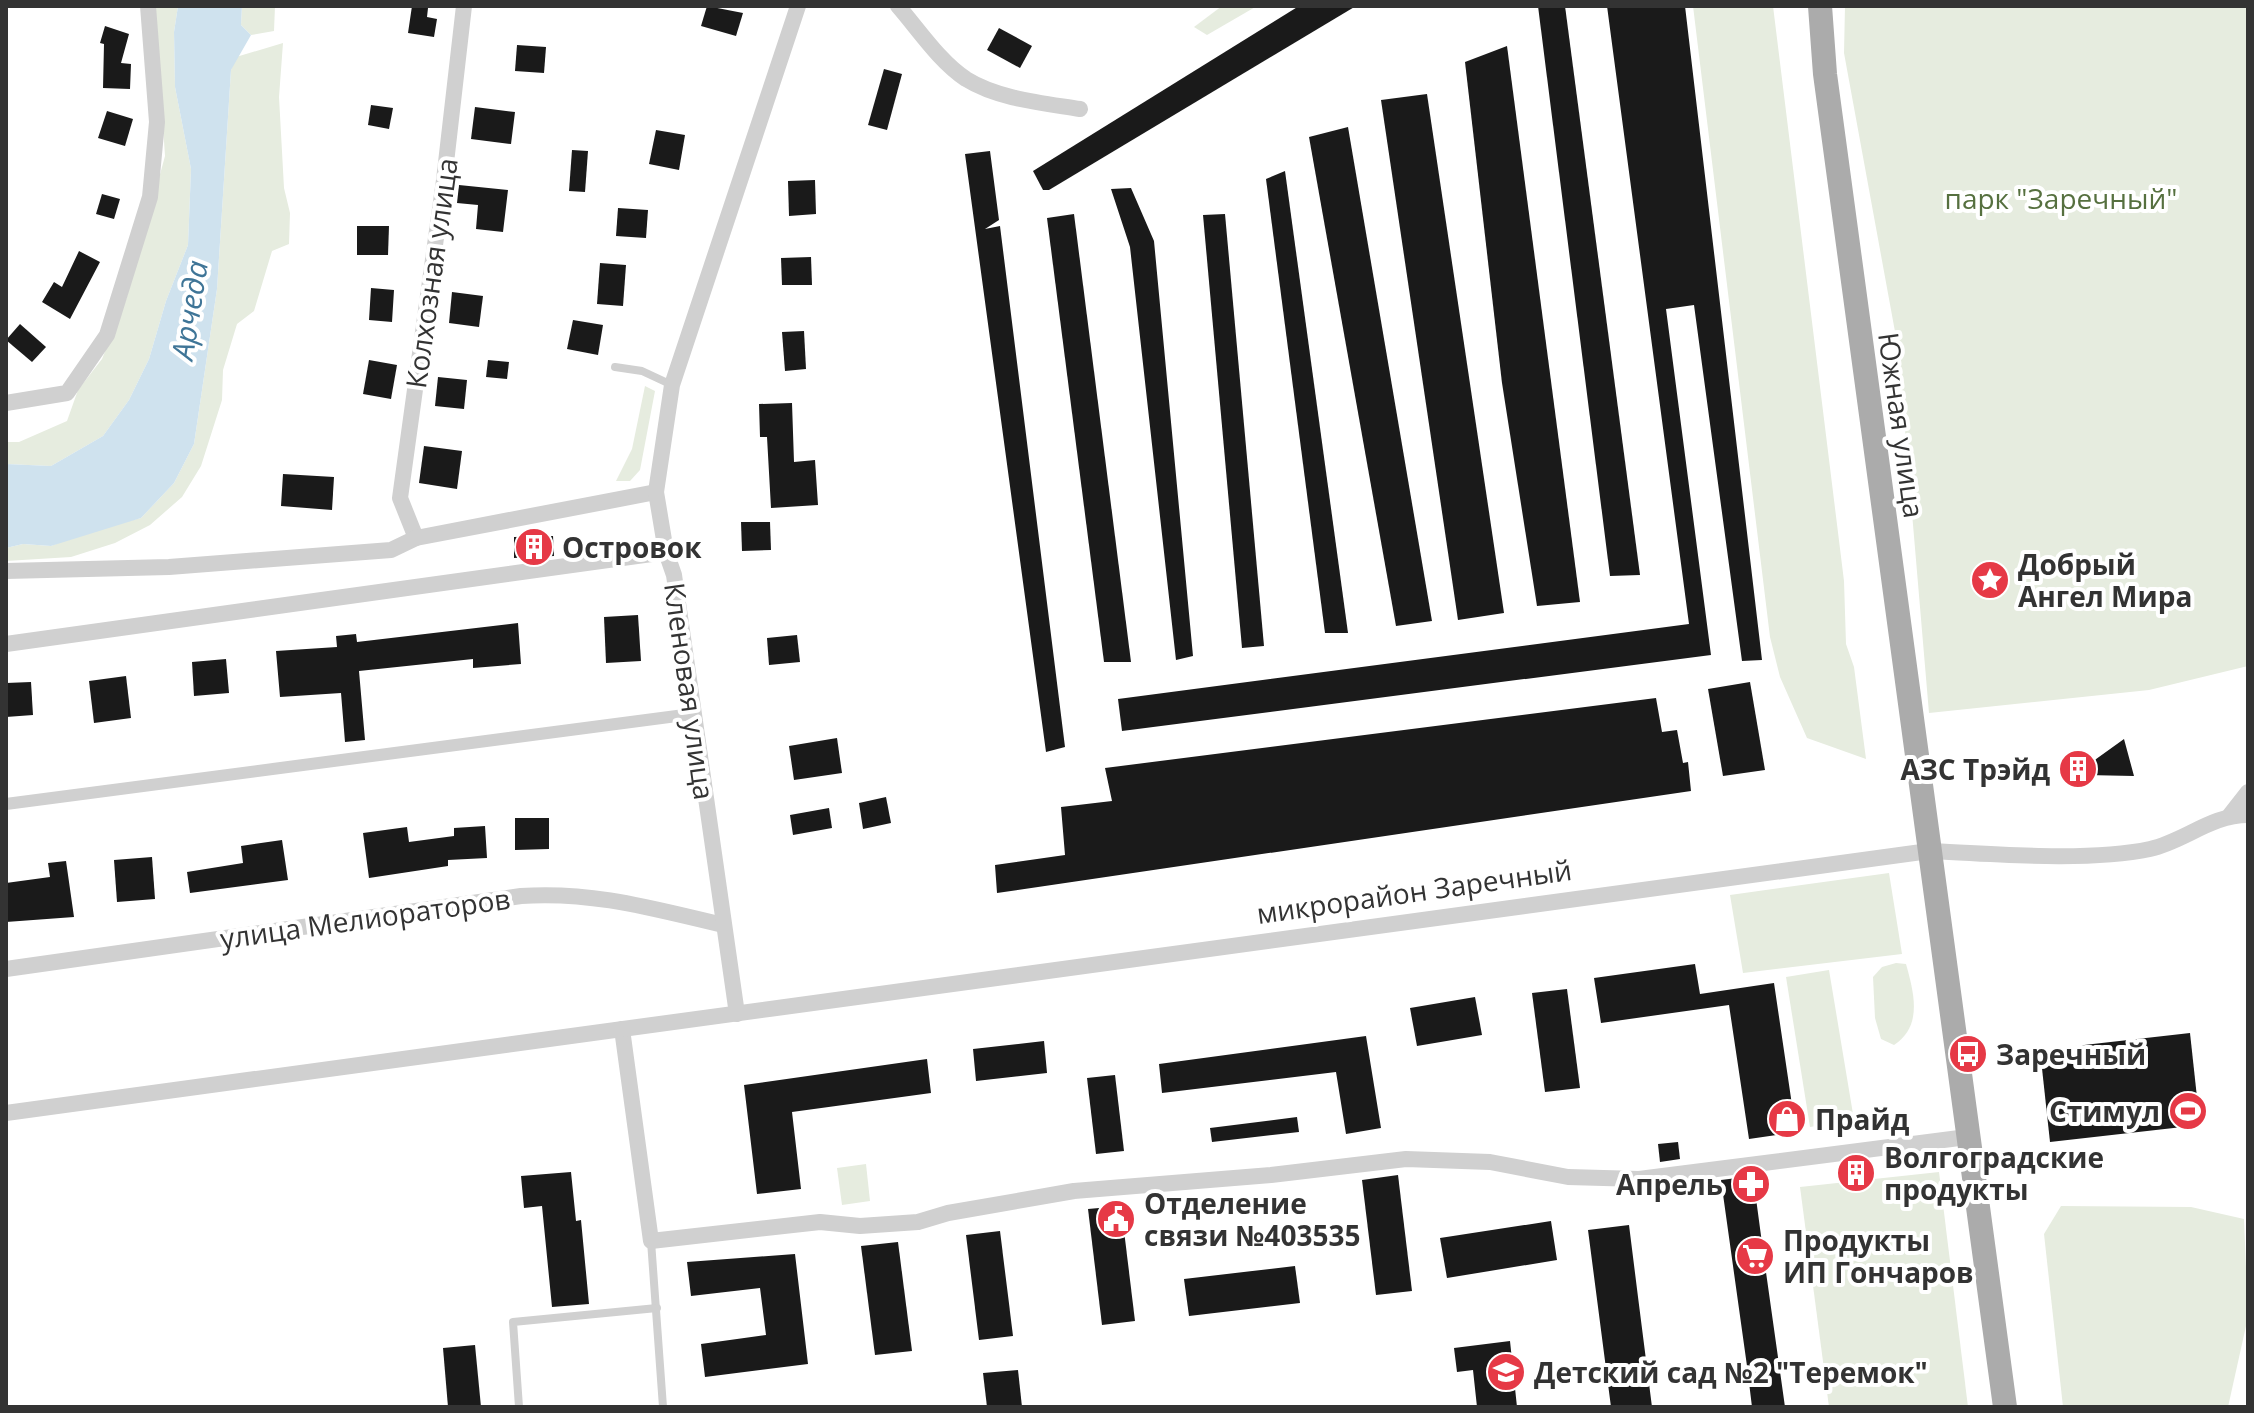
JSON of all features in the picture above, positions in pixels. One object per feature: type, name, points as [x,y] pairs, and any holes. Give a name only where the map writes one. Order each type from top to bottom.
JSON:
[{"type":"main road","name":"Южная улица","points":[[1820,6],[1825,74],[1929,851]]},
{"type":"main road","points":[[1929,851],[2005,1407]]},
{"type":"street","points":[[6,403],[67,393],[107,335],[150,197],[157,122],[148,6]]},
{"type":"street","name":"Колхозная улица","points":[[416,538],[400,498],[444,180],[464,6]]},
{"type":"street","name":"Кленовая улица","points":[[737,1014],[674,575],[666,552],[656,492],[672,385],[798,6]]},
{"type":"street","points":[[898,6],[967,80],[1006,95],[1080,109]]},
{"type":"street","points":[[6,571],[169,567],[391,550],[416,538],[656,492]]},
{"type":"street","points":[[6,644],[666,552]]},
{"type":"street","points":[[6,804],[692,714]]},
{"type":"street","points":[[2230,815],[2248,792]]},
{"type":"street","points":[[2230,815],[2248,815]]},
{"type":"street","name":"микрорайон Заречный","points":[[6,1113],[1929,851],[2104,854],[2152,848],[2230,815]]},
{"type":"street","name":"улица Мелиораторов","points":[[6,969],[521,896],[566,893],[605,898],[723,925]]},
{"type":"street","points":[[622,1029],[651,1241],[820,1222],[860,1226],[918,1222],[948,1213],[1074,1191],[1271,1175],[1406,1159],[1490,1162],[1568,1177],[1639,1179],[1967,1137]]},
{"type":"lane","points":[[615,367],[642,371],[672,385]]},
{"type":"lane","points":[[651,1241],[663,1407]]},
{"type":"lane","points":[[519,1407],[513,1322],[657,1308]]},
{"type":"green space","points":[[155,6],[178,6],[174,32],[175,87],[191,169],[188,245],[166,301],[149,359],[129,400],[103,436],[51,466],[6,464],[6,442],[19,442],[67,421],[78,390],[102,359],[126,300],[165,156]]},
{"type":"green space","points":[[242,6],[275,6],[274,31],[251,35],[241,25]]},
{"type":"green space","points":[[1222,6],[1257,6],[1207,35],[1194,27]]},
{"type":"green space","points":[[1693,6],[1773,6],[1844,581],[1846,644],[1854,667],[1866,759],[1807,738],[1780,677],[1770,637]]},
{"type":"green space","name":"парк \"Заречный\"","points":[[1845,6],[2248,6],[2248,666],[2149,690],[1929,713],[1898,348],[1844,53]]},
{"type":"green space","points":[[283,43],[279,97],[284,188],[290,213],[289,244],[272,251],[254,311],[237,324],[223,370],[222,400],[201,466],[182,497],[150,525],[115,543],[71,557],[6,561],[6,548],[23,544],[51,546],[95,529],[141,518],[174,483],[194,444],[217,289],[231,70],[236,57]]},
{"type":"green space","points":[[645,386],[655,391],[640,470],[630,481],[616,481],[632,449]]},
{"type":"green space","points":[[1889,873],[1902,954],[1743,973],[1730,895]]},
{"type":"green space","points":[[1906,964],[1914,1008],[1909,1028],[1894,1045],[1881,1039],[1875,1018],[1873,977],[1882,967]]},
{"type":"green space","points":[[1829,970],[1854,1120],[1810,1127],[1786,977]]},
{"type":"green space","points":[[866,1164],[870,1201],[842,1205],[837,1168]]},
{"type":"green space","points":[[1939,1172],[1968,1407],[1829,1407],[1800,1187]]},
{"type":"green space","points":[[2061,1206],[2191,1207],[2244,1219],[2248,1317],[2228,1407],[2063,1407],[2044,1234]]},
{"type":"water","name":"Арчеда","points":[[178,6],[242,6],[241,25],[251,35],[231,70],[217,289],[194,444],[174,483],[141,518],[51,546],[23,544],[6,548],[6,464],[51,466],[103,436],[129,400],[149,359],[166,301],[188,245],[191,169],[175,87],[174,32]]},
{"type":"building","points":[[412,6],[428,8],[427,17],[437,19],[434,37],[408,33]]},
{"type":"building","points":[[707,6],[743,13],[736,36],[701,26]]},
{"type":"building","points":[[1299,6],[1356,6],[1049,190],[1043,190],[1033,171]]},
{"type":"building","points":[[1538,6],[1565,6],[1640,575],[1610,576]]},
{"type":"building","points":[[1607,6],[1685,6],[1762,660],[1742,661],[1694,305],[1666,309],[1711,655],[1122,731],[1118,699],[1689,624]]},
{"type":"building","points":[[105,26],[129,34],[121,63],[131,64],[130,89],[103,88],[104,44],[100,43]]},
{"type":"building","points":[[999,28],[1032,46],[1020,68],[987,50]]},
{"type":"building","points":[[517,45],[546,47],[544,73],[515,71]]},
{"type":"building","points":[[1507,46],[1580,602],[1537,606],[1502,383],[1465,62]]},
{"type":"building","points":[[884,69],[902,74],[887,130],[868,125]]},
{"type":"building","points":[[1427,94],[1504,613],[1458,620],[1381,100]]},
{"type":"building","points":[[371,105],[393,108],[389,129],[368,125]]},
{"type":"building","points":[[475,107],[515,112],[511,144],[471,139]]},
{"type":"building","points":[[107,111],[133,119],[125,146],[98,138]]},
{"type":"building","points":[[1348,127],[1432,621],[1396,626],[1309,137]]},
{"type":"building","points":[[656,130],[685,135],[679,170],[649,164]]},
{"type":"building","points":[[572,150],[588,151],[585,192],[569,191]]},
{"type":"building","points":[[990,151],[999,220],[985,229],[1000,226],[1065,747],[1046,752],[965,154]]},
{"type":"building","points":[[1285,171],[1348,633],[1325,633],[1266,179]]},
{"type":"building","points":[[815,180],[816,214],[789,216],[788,181]]},
{"type":"building","points":[[459,185],[508,190],[503,232],[476,229],[478,205],[457,203]]},
{"type":"building","points":[[1131,188],[1154,241],[1193,656],[1176,660],[1130,247],[1111,189]]},
{"type":"building","points":[[102,194],[120,199],[114,219],[96,214]]},
{"type":"building","points":[[618,208],[648,210],[646,238],[616,236]]},
{"type":"building","points":[[1074,214],[1131,662],[1104,662],[1047,218]]},
{"type":"building","points":[[1225,214],[1264,646],[1242,648],[1203,215]]},
{"type":"building","points":[[357,226],[389,226],[388,255],[357,255]]},
{"type":"building","points":[[79,251],[100,262],[70,319],[42,302],[54,282],[62,287]]},
{"type":"building","points":[[811,257],[812,285],[782,285],[781,258]]},
{"type":"building","points":[[600,263],[626,265],[623,306],[597,304]]},
{"type":"building","points":[[371,288],[394,290],[392,322],[369,320]]},
{"type":"building","points":[[452,292],[483,296],[479,327],[449,323]]},
{"type":"building","points":[[573,320],[603,325],[598,355],[567,349]]},
{"type":"building","points":[[20,324],[46,347],[32,362],[6,340]]},
{"type":"building","points":[[804,331],[806,369],[785,371],[782,332]]},
{"type":"building","points":[[369,360],[397,365],[391,399],[363,394]]},
{"type":"building","points":[[488,360],[509,362],[507,379],[486,377]]},
{"type":"building","points":[[438,377],[467,380],[464,409],[435,406]]},
{"type":"building","points":[[792,403],[794,462],[815,460],[818,505],[771,508],[767,437],[760,437],[759,404]]},
{"type":"building","points":[[424,446],[462,451],[457,489],[419,483]]},
{"type":"building","points":[[283,474],[334,477],[332,510],[281,506]]},
{"type":"building","points":[[741,522],[770,522],[771,550],[742,551]]},
{"type":"building","name":"Островок","points":[[553,536],[554,556],[514,558],[514,537]]},
{"type":"building","points":[[638,615],[641,661],[606,663],[604,617]]},
{"type":"building","points":[[518,623],[521,664],[473,668],[473,659],[359,671],[365,740],[345,742],[341,693],[280,697],[276,651],[337,647],[336,636],[356,634],[357,642]]},
{"type":"building","points":[[797,635],[800,662],[769,665],[767,638]]},
{"type":"building","points":[[226,659],[229,693],[194,696],[192,662]]},
{"type":"building","points":[[126,676],[131,718],[94,723],[89,681]]},
{"type":"building","points":[[31,682],[33,715],[6,717],[6,683]]},
{"type":"building","points":[[1750,682],[1765,770],[1723,776],[1708,689]]},
{"type":"building","points":[[1656,698],[1662,732],[1677,730],[1683,763],[1688,762],[1691,791],[997,893],[995,865],[1065,855],[1061,807],[1112,801],[1105,768]]},
{"type":"building","points":[[837,738],[842,773],[794,780],[789,746]]},
{"type":"building","points":[[2124,739],[2134,776],[2086,775],[2086,780],[2073,783],[2068,758],[2082,755],[2085,767]]},
{"type":"building","points":[[886,797],[891,823],[863,829],[859,803]]},
{"type":"building","points":[[829,808],[832,828],[793,835],[790,815]]},
{"type":"building","points":[[515,818],[549,818],[549,849],[515,850]]},
{"type":"building","points":[[485,826],[487,858],[448,860],[448,866],[369,878],[363,833],[407,827],[409,842],[454,836],[454,828]]},
{"type":"building","points":[[282,840],[288,880],[190,893],[187,872],[243,863],[241,846]]},
{"type":"building","points":[[152,857],[155,899],[117,902],[114,860]]},
{"type":"building","points":[[66,861],[74,917],[6,922],[6,883],[50,877],[48,863]]},
{"type":"building","points":[[1695,964],[1700,994],[1774,983],[1796,1132],[1749,1139],[1729,1005],[1601,1023],[1594,978]]},
{"type":"building","points":[[1567,989],[1580,1088],[1545,1092],[1532,993]]},
{"type":"building","points":[[1475,997],[1482,1035],[1417,1046],[1410,1008]]},
{"type":"building","points":[[2190,1033],[2200,1125],[2050,1142],[2040,1050]]},
{"type":"building","points":[[1366,1036],[1381,1128],[1346,1134],[1336,1072],[1162,1093],[1159,1064]]},
{"type":"building","points":[[1044,1041],[1047,1073],[976,1081],[973,1049]]},
{"type":"building","points":[[927,1059],[931,1093],[792,1112],[801,1189],[757,1194],[744,1085]]},
{"type":"building","points":[[1115,1075],[1124,1151],[1096,1154],[1087,1078]]},
{"type":"building","points":[[1297,1117],[1299,1132],[1212,1142],[1210,1128]]},
{"type":"building","points":[[1678,1142],[1680,1159],[1660,1162],[1658,1144]]},
{"type":"building","points":[[571,1172],[576,1221],[581,1220],[589,1304],[552,1307],[542,1206],[524,1208],[521,1176]]},
{"type":"building","points":[[1398,1175],[1412,1291],[1376,1295],[1362,1180]]},
{"type":"building","points":[[1753,1176],[1785,1407],[1752,1407],[1721,1180]]},
{"type":"building","points":[[1121,1206],[1135,1321],[1102,1325],[1088,1209]]},
{"type":"building","points":[[1551,1221],[1557,1260],[1447,1278],[1440,1238]]},
{"type":"building","points":[[1629,1225],[1652,1407],[1611,1407],[1588,1230]]},
{"type":"building","points":[[1000,1231],[1013,1336],[979,1340],[966,1235]]},
{"type":"building","points":[[898,1242],[912,1351],[875,1355],[861,1246]]},
{"type":"building","points":[[795,1254],[808,1364],[705,1377],[701,1344],[766,1335],[760,1288],[691,1296],[687,1262]]},
{"type":"building","points":[[1295,1266],[1300,1303],[1189,1316],[1184,1279]]},
{"type":"building","points":[[1510,1341],[1517,1407],[1477,1407],[1473,1370],[1457,1372],[1454,1348]]},
{"type":"building","points":[[475,1345],[481,1407],[448,1407],[443,1348]]},
{"type":"building","points":[[1018,1370],[1022,1407],[987,1407],[983,1373]]},
{"type":"place","name":"Островок","points":[[534,547]]},
{"type":"place","name":"Добрый Ангел Мира","points":[[1990,580]]},
{"type":"place","name":"АЗС Трэйд","points":[[2078,769]]},
{"type":"place","name":"Заречный","points":[[1968,1054]]},
{"type":"place","name":"Стимул","points":[[2188,1111]]},
{"type":"place","name":"Прайд","points":[[1787,1119]]},
{"type":"place","name":"Волгоградские продукты","points":[[1856,1173]]},
{"type":"place","name":"Апрель","points":[[1751,1184]]},
{"type":"place","name":"Отделение связи №403535","points":[[1116,1219]]},
{"type":"place","name":"Продукты ИП Гончаров","points":[[1755,1256]]},
{"type":"place","name":"Детский сад №2 \"Теремок\"","points":[[1506,1372]]}]
